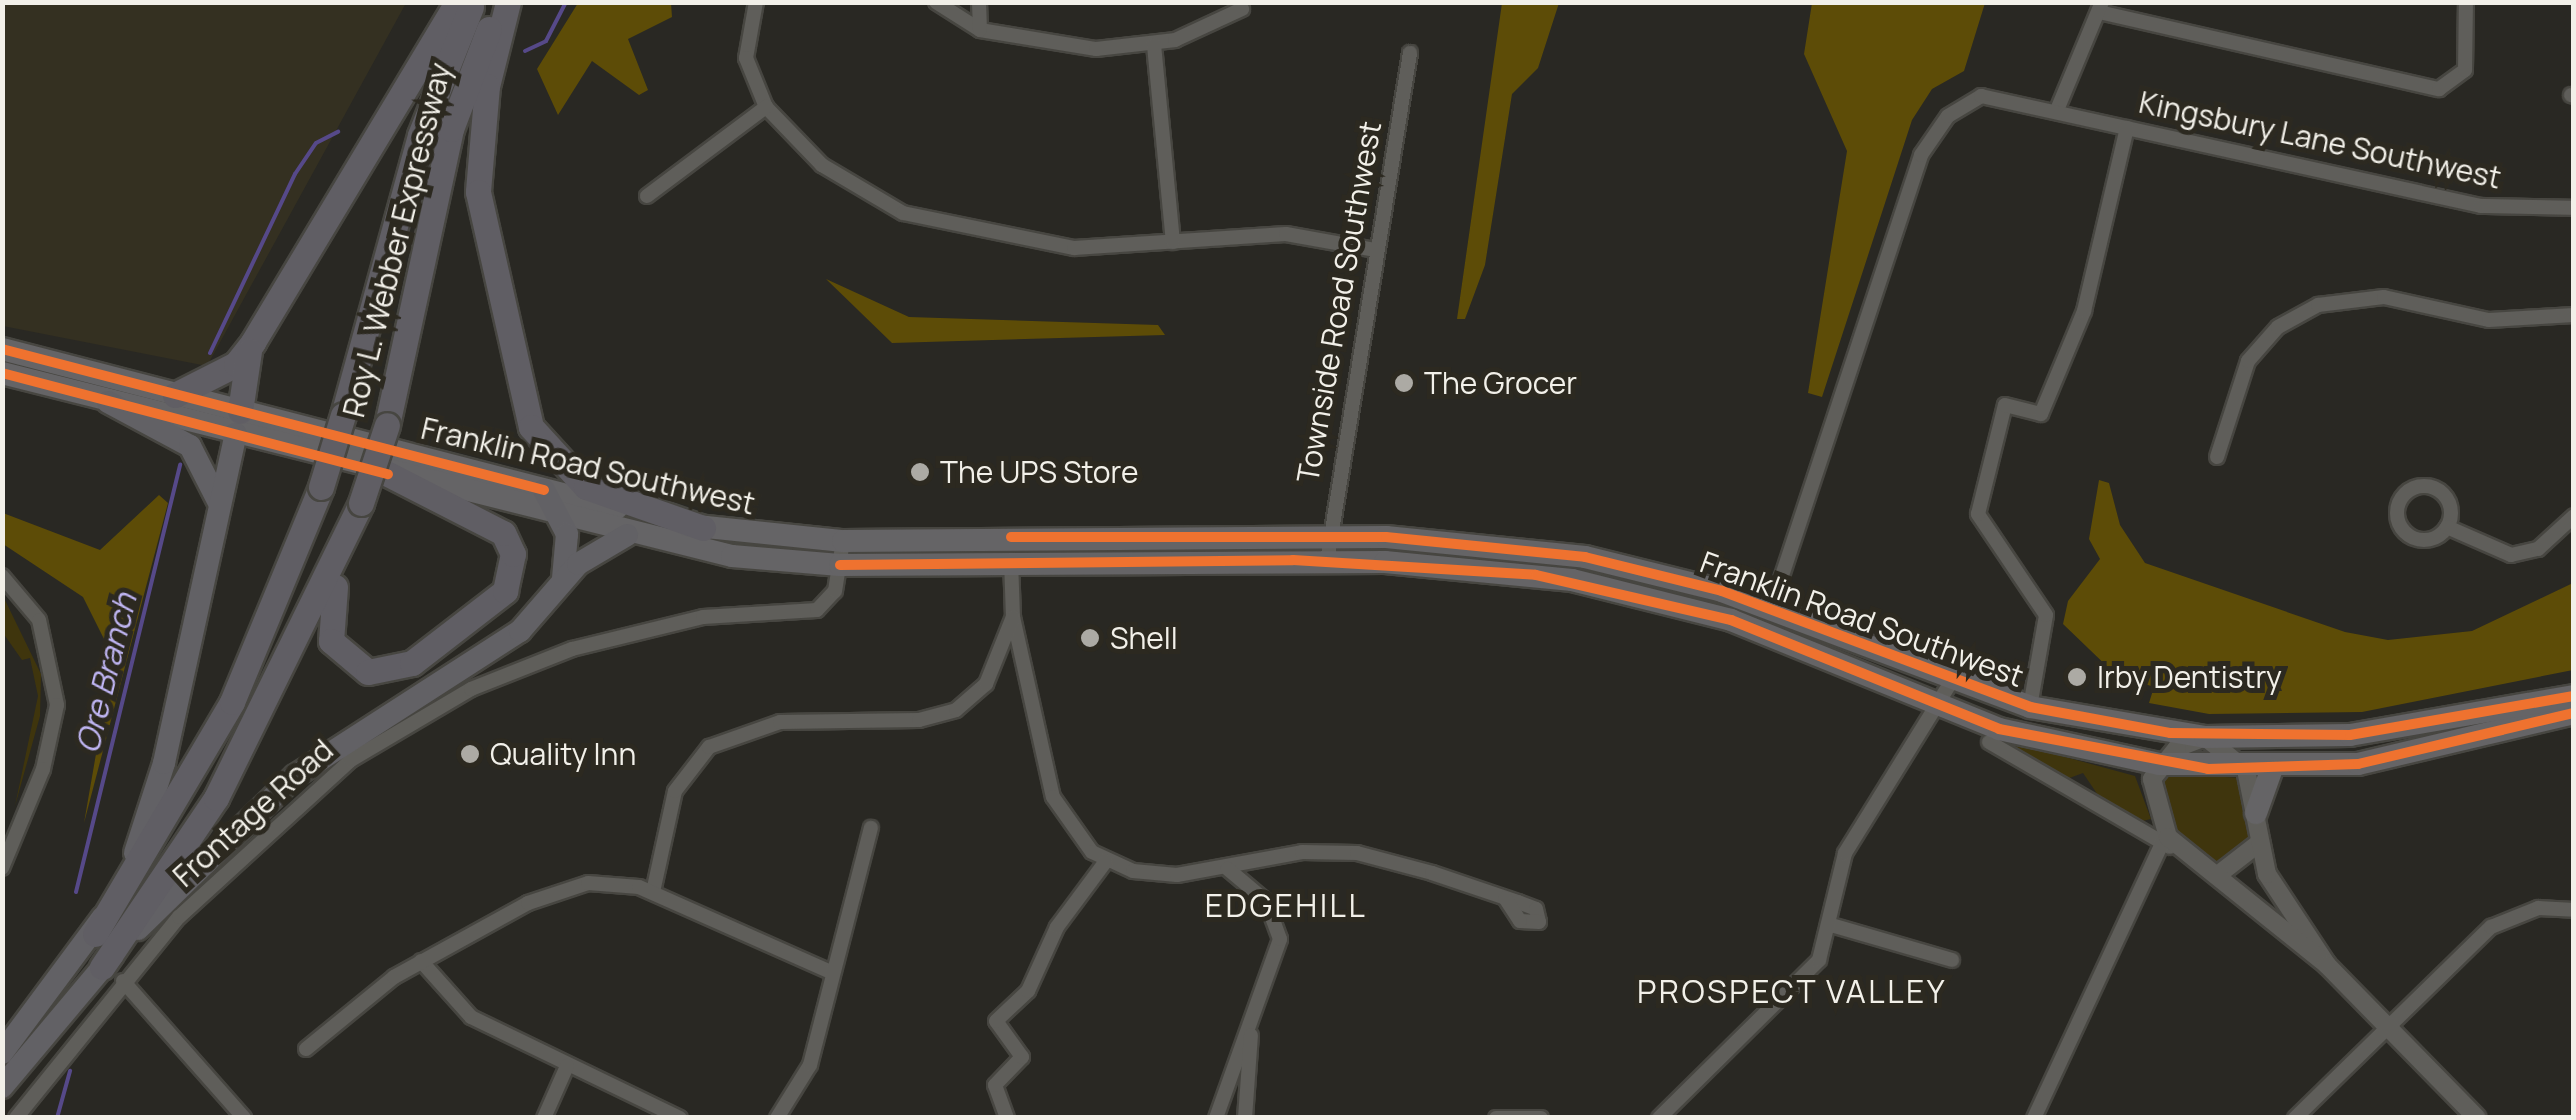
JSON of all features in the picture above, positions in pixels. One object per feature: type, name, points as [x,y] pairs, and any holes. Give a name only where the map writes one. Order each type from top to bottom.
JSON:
[{"type":"highway","points":[[175,394],[236,364],[253,342],[456,2]]},
{"type":"highway","name":"Roy L. Webber Expressway","points":[[95,934],[232,702],[320,487],[420,135],[473,2]]},
{"type":"highway","points":[[505,2],[484,103],[478,192],[531,427],[586,486],[703,528]]},
{"type":"highway","name":"Roy L. Webber Expressway","points":[[112,974],[216,798],[338,557],[361,502],[386,425],[452,129],[505,2]]},
{"type":"highway","points":[[2,1053],[95,934],[134,857],[164,763],[253,342]]},
{"type":"highway","points":[[108,402],[190,446],[218,501]]},
{"type":"highway","points":[[338,557],[330,641],[368,672],[412,663],[505,591],[512,554],[504,533],[388,474]]},
{"type":"highway","points":[[544,490],[562,519],[563,579]]},
{"type":"highway","points":[[2,1087],[294,776],[520,631],[563,579],[626,535]]},
{"type":"main road","points":[[2,348],[175,394],[238,423]]},
{"type":"main road","points":[[2,373],[108,402],[238,423]]},
{"type":"main road","name":"Franklin Road Southwest","points":[[238,423],[388,474],[626,535],[840,565],[1328,561],[1572,580],[1764,632],[1939,708],[2064,747],[2159,764],[2271,771],[2420,754],[2574,712]]},
{"type":"main road","name":"Franklin Road Southwest","points":[[238,423],[703,528],[843,541],[1329,536],[1585,556],[1771,608],[1951,682],[2030,707],[2206,737],[2350,735],[2574,696]]},
{"type":"main road","points":[[2256,813],[2271,771]]},
{"type":"street","points":[[756,2],[746,58],[766,107],[844,181],[930,222],[1074,248],[1286,234],[1375,250]]},
{"type":"street","points":[[936,2],[980,30],[1065,47],[1154,45],[1242,9]]},
{"type":"street","points":[[979,2],[980,30]]},
{"type":"street","points":[[2057,110],[2101,7],[2433,88],[2456,84],[2465,70],[2466,2]]},
{"type":"street","points":[[1154,45],[1173,242]]},
{"type":"street","name":"Townside Road Southwest","points":[[1328,561],[1375,250],[1410,53]]},
{"type":"street","name":"Kingsbury Lane Southwest","points":[[1764,632],[1824,442],[1930,138],[1981,96],[2481,206],[2574,208]]},
{"type":"street","points":[[648,196],[766,107]]},
{"type":"street","points":[[2030,707],[2046,615],[1978,514],[2005,405],[2041,414],[2084,312],[2127,128]]},
{"type":"street","points":[[2217,457],[2248,362],[2278,327],[2318,305],[2384,297],[2476,319],[2574,316]]},
{"type":"street","points":[[2448,527],[2511,555],[2538,549],[2574,516]]},
{"type":"street","points":[[1011,537],[1013,617],[1053,797],[1076,836],[1106,861],[1152,874],[1228,869],[1302,852],[1356,852],[1505,898]]},
{"type":"street","name":"Frontage Road","points":[[16,1118],[112,974],[264,832],[426,712],[618,634],[817,610],[832,598],[843,541]]},
{"type":"street","points":[[2,576],[39,620],[57,705],[43,769],[2,868]]},
{"type":"street","points":[[652,892],[676,791],[709,747],[759,725],[956,710],[986,684],[1013,617]]},
{"type":"street","points":[[1659,1118],[1808,973],[1832,925],[1845,852],[1939,708],[1951,682]]},
{"type":"street","points":[[2188,857],[2153,808],[2159,764],[2206,737],[2246,770],[2259,843],[2276,894],[2327,964]]},
{"type":"street","points":[[1988,742],[2219,874],[2327,964],[2477,1118]]},
{"type":"street","points":[[777,1118],[810,1065],[831,972],[872,828]]},
{"type":"street","points":[[2219,874],[2259,843]]},
{"type":"street","points":[[2034,1118],[2162,844]]},
{"type":"street","points":[[1007,1118],[995,1085],[1022,1057],[996,1021],[1028,991],[1057,927],[1106,861]]},
{"type":"street","points":[[1216,1118],[1251,1034],[1279,929],[1266,901],[1228,869]]},
{"type":"street","points":[[306,1048],[421,961],[568,888],[619,883],[652,892],[831,972]]},
{"type":"street","points":[[2295,1118],[2490,927],[2538,908],[2574,910]]},
{"type":"street","points":[[1832,925],[1952,960]]},
{"type":"street","points":[[421,961],[461,1010],[567,1066],[680,1118]]},
{"type":"street","points":[[112,974],[244,1118]]},
{"type":"street","points":[[1245,1118],[1251,1034]]},
{"type":"street","points":[[544,1118],[567,1066]]},
{"type":"street","points":[[1496,1118],[1542,1118]]},
{"type":"shaded area","points":[[2,3],[406,3],[207,366],[3,326]]},
{"type":"shaded area","points":[[578,3],[671,3],[672,17],[628,39],[648,90],[639,95],[592,61],[558,115],[537,69]]},
{"type":"shaded area","points":[[1502,3],[1559,3],[1538,68],[1512,94],[1485,265],[1465,319],[1457,319]]},
{"type":"shaded area","points":[[1812,3],[1985,3],[1964,71],[1932,89],[1912,120],[1822,397],[1808,393],[1847,151],[1804,54]]},
{"type":"shaded area","points":[[826,279],[909,317],[1158,325],[1165,335],[892,343]]},
{"type":"shaded area","points":[[2099,480],[2109,483],[2120,525],[2145,563],[2345,632],[2388,640],[2472,631],[2573,583],[2573,670],[2362,712],[2209,714],[2149,703],[2154,687],[2115,674],[2063,624],[2068,601],[2100,559],[2089,539]]},
{"type":"shaded area","points":[[159,495],[168,503],[84,823],[109,679],[106,643],[83,597],[3,544],[3,513],[100,550]]},
{"type":"shaded area","points":[[3,596],[41,674],[40,716],[15,806],[38,696],[30,658],[22,660],[3,633]]},
{"type":"shaded area","points":[[1992,737],[2135,776],[2151,819],[2138,822],[2102,801],[2083,773],[2064,780]]},
{"type":"shaded area","points":[[2161,773],[2242,778],[2251,843],[2219,864],[2191,844],[2162,816]]},
{"type":"waterway","name":"Ore Branch","points":[[525,51],[546,41],[566,2]]},
{"type":"waterway","name":"Ore Branch","points":[[210,353],[295,174],[316,143],[338,132]]},
{"type":"waterway","name":"Ore Branch","points":[[76,892],[180,464]]},
{"type":"waterway","name":"Ore Branch","points":[[57,1118],[70,1071]]},
{"type":"cycle path","points":[[2,349],[544,490]]},
{"type":"cycle path","points":[[2,373],[388,474]]},
{"type":"cycle path","points":[[1011,537],[1386,537],[1585,557],[1722,591],[2030,707],[2170,733],[2350,735],[2574,696]]},
{"type":"cycle path","points":[[840,565],[1293,560],[1536,575],[1731,620],[1999,729],[2208,769],[2358,764],[2574,713]]},
{"type":"place","name":"The Grocer","points":[[1404,383]]},
{"type":"place","name":"The UPS Store","points":[[920,472]]},
{"type":"place","name":"Shell","points":[[1090,638]]},
{"type":"place","name":"Irby Dentistry","points":[[2077,677]]},
{"type":"place","name":"Quality Inn","points":[[470,754]]},
{"type":"district","name":"EDGEHILL","points":[[1286,905]]},
{"type":"district","name":"PROSPECT VALLEY","points":[[1792,991]]}]
